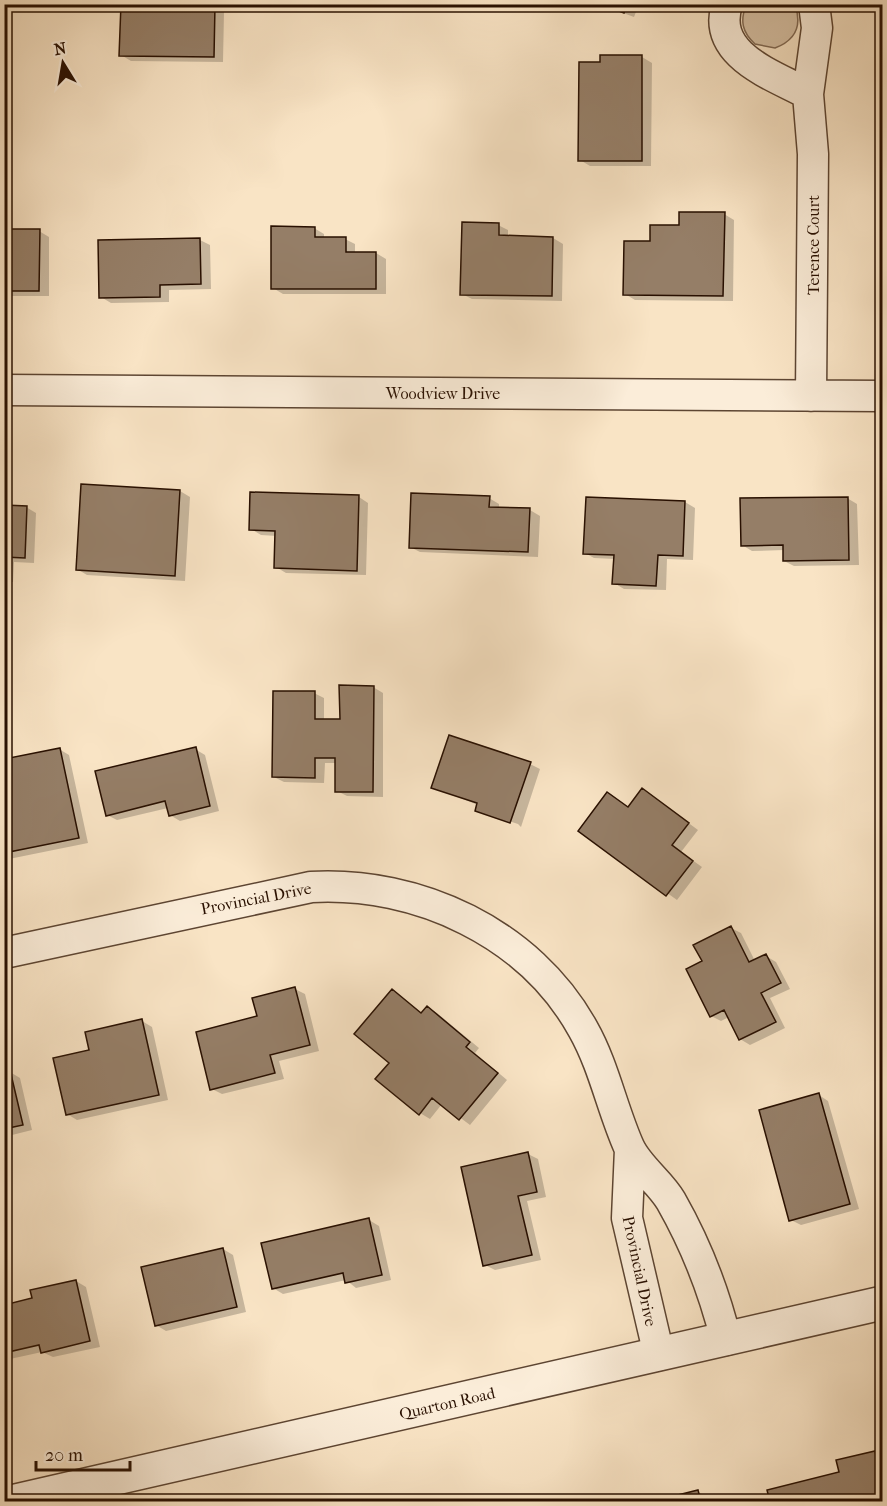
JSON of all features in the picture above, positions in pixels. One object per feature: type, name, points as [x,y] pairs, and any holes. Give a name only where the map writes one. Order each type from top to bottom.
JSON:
[{"type":"street","points":[[727,4],[726,26],[731,45],[742,59],[808,94]]},
{"type":"street","name":"Terence Court","points":[[811,396],[813,154],[808,94],[817,28],[814,4]]},
{"type":"street","name":"Woodview Drive","points":[[4,390],[882,396]]},
{"type":"street","name":"Provincial Drive","points":[[4,953],[293,889],[355,886],[410,896],[472,922],[524,956],[555,988],[583,1028],[597,1057],[630,1149],[670,1199],[708,1277],[726,1340]]},
{"type":"street","name":"Provincial Drive","points":[[630,1149],[627,1218],[658,1355]]},
{"type":"street","name":"Quarton Road","points":[[11,1502],[882,1303]]},
{"type":"shaded area","points":[[746,5],[795,5],[798,19],[796,31],[788,41],[775,48],[755,44],[743,26]]},
{"type":"building","points":[[121,4],[215,5],[214,57],[119,56]]},
{"type":"building","points":[[601,4],[627,4],[624,13]]},
{"type":"building","points":[[600,55],[642,55],[642,161],[578,161],[579,62],[600,62]]},
{"type":"building","points":[[679,212],[725,212],[723,296],[623,295],[624,241],[650,241],[650,225],[679,225]]},
{"type":"building","points":[[462,222],[499,223],[499,235],[553,237],[552,296],[460,295]]},
{"type":"building","points":[[271,226],[315,227],[315,237],[346,237],[346,252],[376,252],[376,289],[271,289]]},
{"type":"building","points":[[4,229],[40,229],[39,291],[4,291]]},
{"type":"building","points":[[200,238],[201,284],[160,285],[160,297],[99,298],[98,240]]},
{"type":"building","points":[[81,484],[180,490],[175,576],[76,570]]},
{"type":"building","points":[[250,492],[359,495],[357,571],[274,568],[275,531],[249,530]]},
{"type":"building","points":[[411,493],[490,496],[489,507],[530,508],[528,552],[409,548]]},
{"type":"building","points":[[586,497],[685,501],[683,556],[658,555],[656,586],[612,584],[614,555],[583,554]]},
{"type":"building","points":[[848,497],[849,560],[783,561],[783,545],[741,546],[740,498]]},
{"type":"building","points":[[4,505],[27,506],[25,558],[4,557]]},
{"type":"building","points":[[339,685],[374,686],[373,792],[335,792],[335,758],[315,758],[315,778],[272,777],[273,691],[315,691],[315,719],[340,719]]},
{"type":"building","points":[[449,735],[531,762],[510,823],[475,811],[477,803],[431,788]]},
{"type":"building","points":[[196,747],[210,806],[169,816],[165,801],[106,816],[95,771]]},
{"type":"building","points":[[60,748],[79,838],[4,853],[4,759]]},
{"type":"building","points":[[642,788],[689,823],[672,845],[693,861],[666,896],[578,831],[607,792],[628,807]]},
{"type":"building","points":[[731,926],[749,962],[766,954],[781,983],[761,993],[776,1022],[739,1040],[724,1010],[710,1017],[686,969],[702,961],[693,945]]},
{"type":"building","points":[[295,987],[310,1045],[270,1055],[275,1073],[210,1090],[196,1032],[257,1016],[252,998]]},
{"type":"building","points":[[392,989],[421,1013],[427,1006],[470,1042],[466,1047],[498,1073],[459,1120],[432,1098],[419,1115],[375,1079],[389,1063],[354,1034]]},
{"type":"building","points":[[142,1019],[159,1095],[66,1115],[53,1058],[89,1050],[85,1032]]},
{"type":"building","points":[[10,1070],[23,1125],[4,1129],[4,1072]]},
{"type":"building","points":[[819,1093],[850,1204],[789,1221],[759,1110]]},
{"type":"building","points":[[528,1152],[537,1192],[518,1196],[532,1255],[483,1266],[461,1167]]},
{"type":"building","points":[[369,1218],[382,1275],[345,1283],[343,1273],[272,1289],[261,1243]]},
{"type":"building","points":[[223,1248],[237,1307],[155,1326],[141,1267]]},
{"type":"building","points":[[76,1280],[90,1341],[41,1353],[39,1345],[4,1353],[4,1305],[32,1298],[30,1290]]},
{"type":"building","points":[[875,1451],[882,1484],[882,1502],[770,1502],[767,1490],[839,1472],[836,1460]]},
{"type":"building","points":[[698,1490],[701,1502],[650,1502]]}]
